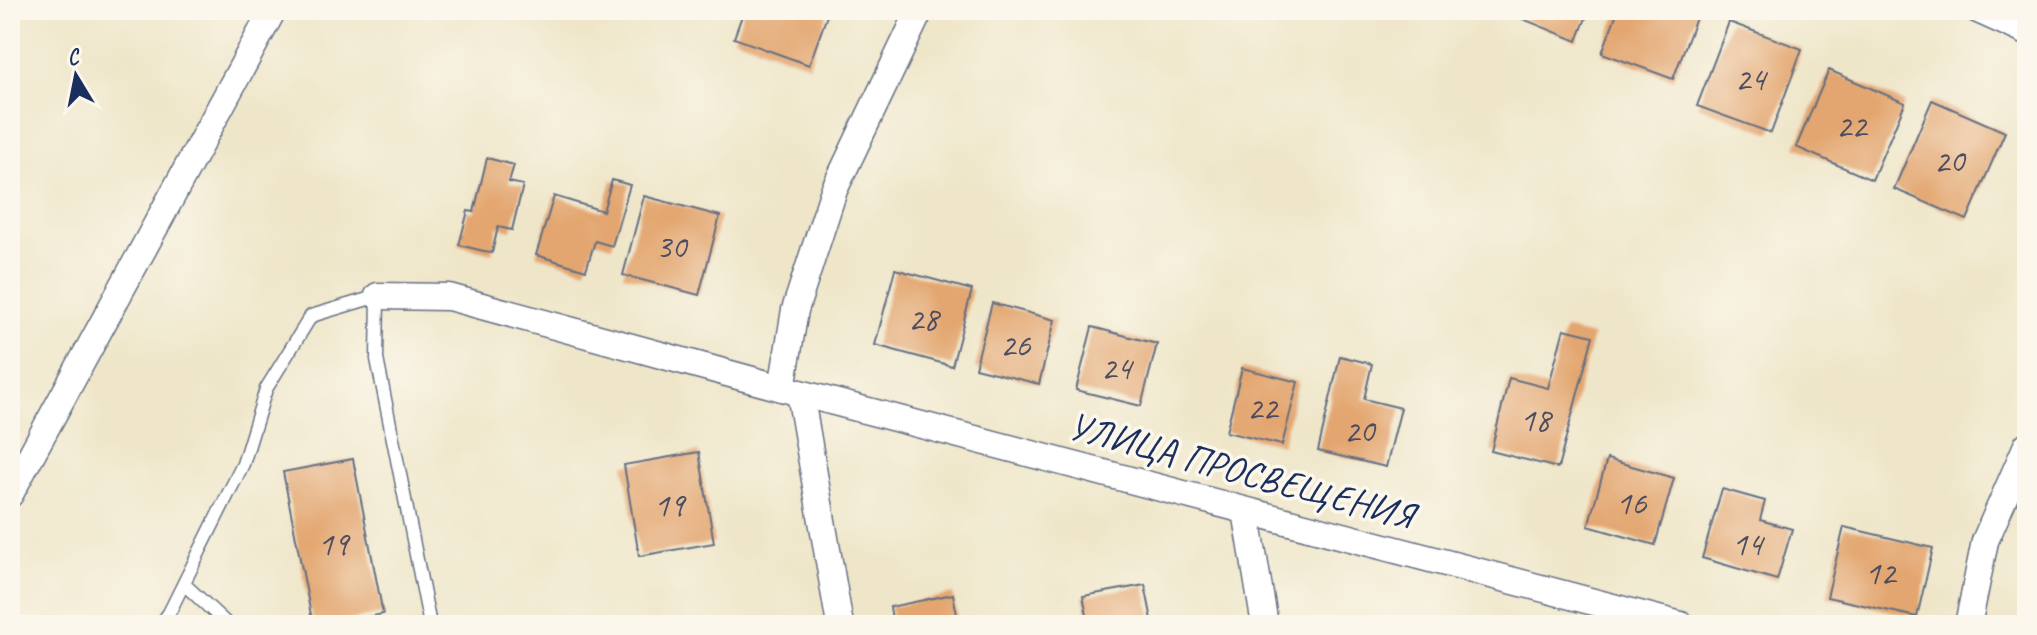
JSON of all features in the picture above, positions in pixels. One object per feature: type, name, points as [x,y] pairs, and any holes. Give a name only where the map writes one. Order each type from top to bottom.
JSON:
[{"type":"street","points":[[10,494],[273,10]]},
{"type":"street","points":[[840,625],[791,390],[795,310],[834,190],[920,10]]},
{"type":"street","points":[[1978,10],[2027,32]]},
{"type":"street","name":"УЛИЦА ПРОСВЕЩЕНИЯ","points":[[378,296],[449,297],[1681,625]]},
{"type":"street","points":[[1968,625],[1985,541],[2027,445]]},
{"type":"street","points":[[1246,511],[1265,625]]},
{"type":"lane","points":[[160,625],[184,584],[243,464],[266,389],[311,316],[378,296],[377,359],[430,625]]},
{"type":"lane","points":[[184,584],[228,625]]},
{"type":"building","points":[[744,10],[829,10],[809,65],[734,38]]},
{"type":"building","points":[[1501,10],[1589,10],[1577,41]]},
{"type":"building","points":[[1618,10],[1699,10],[1673,79],[1602,53]]},
{"type":"building","points":[[1729,22],[1802,49],[1771,133],[1697,106]]},
{"type":"building","points":[[1829,70],[1905,103],[1872,180],[1796,147]]},
{"type":"building","points":[[1932,100],[2005,132],[1967,220],[1894,189]]},
{"type":"building","points":[[487,158],[514,165],[509,182],[523,185],[512,230],[498,227],[492,253],[459,245],[468,211],[474,212]]},
{"type":"building","points":[[612,180],[630,185],[612,246],[595,241],[586,270],[536,255],[554,196],[603,211]]},
{"type":"building","points":[[644,196],[720,216],[699,295],[623,275]]},
{"type":"building","points":[[895,269],[972,290],[952,366],[875,345]]},
{"type":"building","points":[[992,303],[1055,320],[1039,384],[975,368]]},
{"type":"building","points":[[1092,327],[1157,344],[1141,406],[1076,390]]},
{"type":"building","points":[[1564,329],[1593,336],[1558,468],[1491,451],[1509,378],[1548,388]]},
{"type":"building","points":[[1340,356],[1372,364],[1364,399],[1401,408],[1386,467],[1318,451]]},
{"type":"building","points":[[1242,368],[1298,382],[1282,445],[1226,432]]},
{"type":"building","points":[[699,452],[714,543],[639,556],[624,465]]},
{"type":"building","points":[[353,459],[383,614],[313,625],[283,472]]},
{"type":"building","points":[[1607,459],[1674,478],[1655,545],[1588,526]]},
{"type":"building","points":[[1722,489],[1765,501],[1760,520],[1792,529],[1777,580],[1702,558]]},
{"type":"building","points":[[1844,527],[1933,548],[1917,617],[1827,597]]},
{"type":"building","points":[[1145,585],[1153,625],[1089,625],[1083,596]]},
{"type":"building","points":[[953,594],[959,625],[893,625],[890,607]]}]
